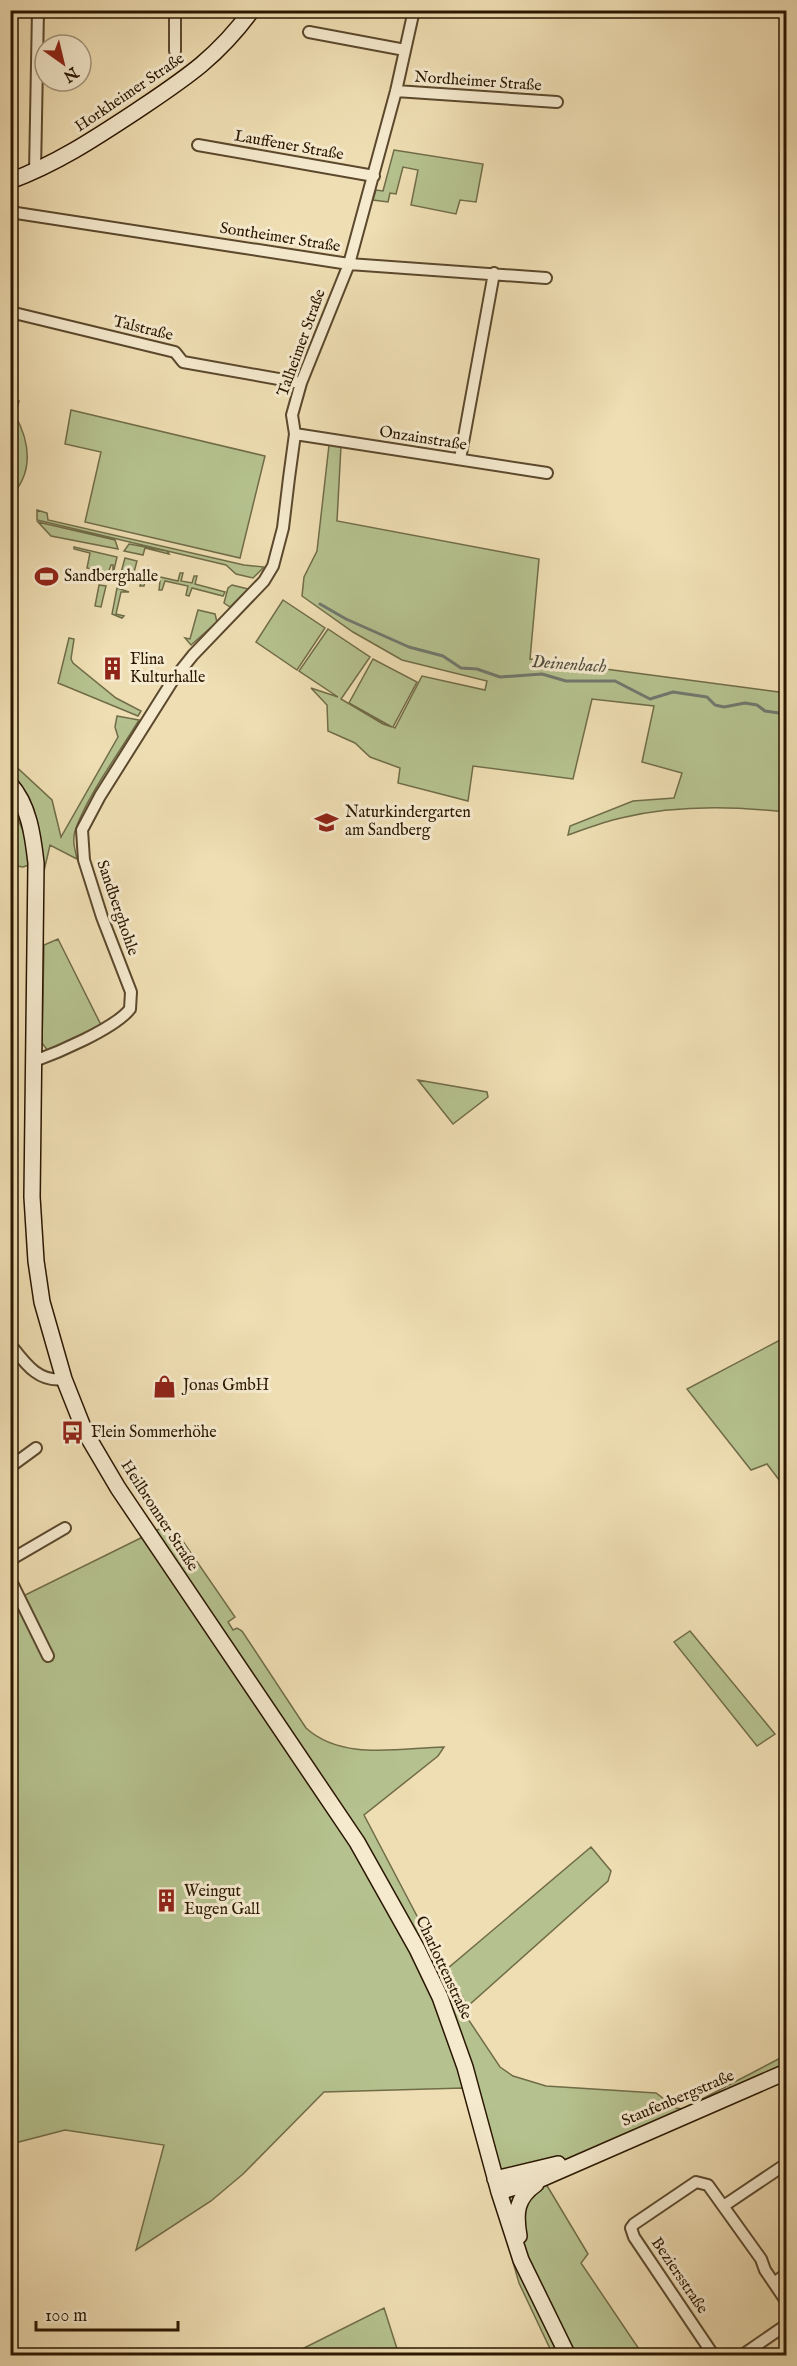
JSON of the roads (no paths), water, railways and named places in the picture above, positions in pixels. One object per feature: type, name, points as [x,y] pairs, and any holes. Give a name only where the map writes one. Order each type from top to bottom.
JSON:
[{"type":"main road","name":"Horkheimer Straße","points":[[10,182],[84,147],[190,74],[230,40],[252,10]]},
{"type":"main road","name":"Heilbronner Straße","points":[[10,784],[24,807],[33,831],[36,862],[32,1197],[36,1261],[44,1311],[64,1379],[86,1432],[118,1488],[212,1630]]},
{"type":"main road","name":"Charlottenstraße","points":[[212,1630],[357,1842],[417,1948],[440,1997],[462,2059],[497,2186],[521,2260],[568,2355]]},
{"type":"main road","name":"Staufenbergstraße","points":[[521,2260],[517,2205],[527,2190],[542,2179],[584,2158],[786,2072]]},
{"type":"main road","name":"Staufenbergstraße","points":[[497,2186],[584,2158]]},
{"type":"main road","name":"Staufenbergstraße","points":[[497,2186],[542,2179]]},
{"type":"street","points":[[35,171],[38,10]]},
{"type":"street","points":[[175,10],[175,51]]},
{"type":"street","name":"Talheimer Straße","points":[[188,661],[269,575],[283,528],[295,434],[292,415],[301,383],[349,264],[396,91],[414,10]]},
{"type":"street","name":"Nordheimer Straße","points":[[309,32],[405,50]]},
{"type":"street","name":"Nordheimer Straße","points":[[396,91],[557,102]]},
{"type":"street","name":"Lauffener Straße","points":[[198,145],[374,176]]},
{"type":"street","name":"Sontheimer Straße","points":[[10,212],[349,264],[546,278]]},
{"type":"street","points":[[460,459],[494,273]]},
{"type":"street","name":"Talstraße","points":[[10,312],[176,352],[183,362],[301,383]]},
{"type":"street","name":"Onzainstraße","points":[[295,434],[547,473]]},
{"type":"street","name":"Sandberghohle","points":[[32,1062],[55,1054],[115,1022],[130,1009],[131,992],[102,917],[84,860],[82,830],[100,796],[173,680],[188,661]]},
{"type":"street","points":[[10,1344],[36,1374],[53,1381],[64,1379]]},
{"type":"street","points":[[10,1467],[36,1448]]},
{"type":"street","points":[[10,1560],[66,1528]]},
{"type":"street","points":[[10,1579],[48,1656]]},
{"type":"street","points":[[725,2205],[786,2164]]},
{"type":"street","name":"Beziersstraße","points":[[714,2355],[631,2228],[696,2182],[708,2185],[725,2205],[786,2301]]},
{"type":"street","points":[[774,2283],[786,2274]]},
{"type":"street","points":[[741,2355],[786,2325]]},
{"type":"waterway","name":"Deinenbach","points":[[320,604],[346,619],[409,647],[443,656],[461,668],[477,669],[500,677],[542,674],[566,681],[615,681],[650,699],[673,692],[707,697],[715,705],[724,707],[745,703],[757,705],[765,711],[786,714]]},
{"type":"place","name":"Sandberghalle","points":[[46,577]]},
{"type":"place","name":"Flina Kulturhalle","points":[[112,669]]},
{"type":"place","name":"Naturkindergarten am Sandberg","points":[[327,822]]},
{"type":"place","name":"Jonas GmbH","points":[[165,1386]]},
{"type":"place","name":"Flein Sommerhöhe","points":[[73,1433]]},
{"type":"place","name":"Weingut Eugen Gall","points":[[166,1901]]}]
